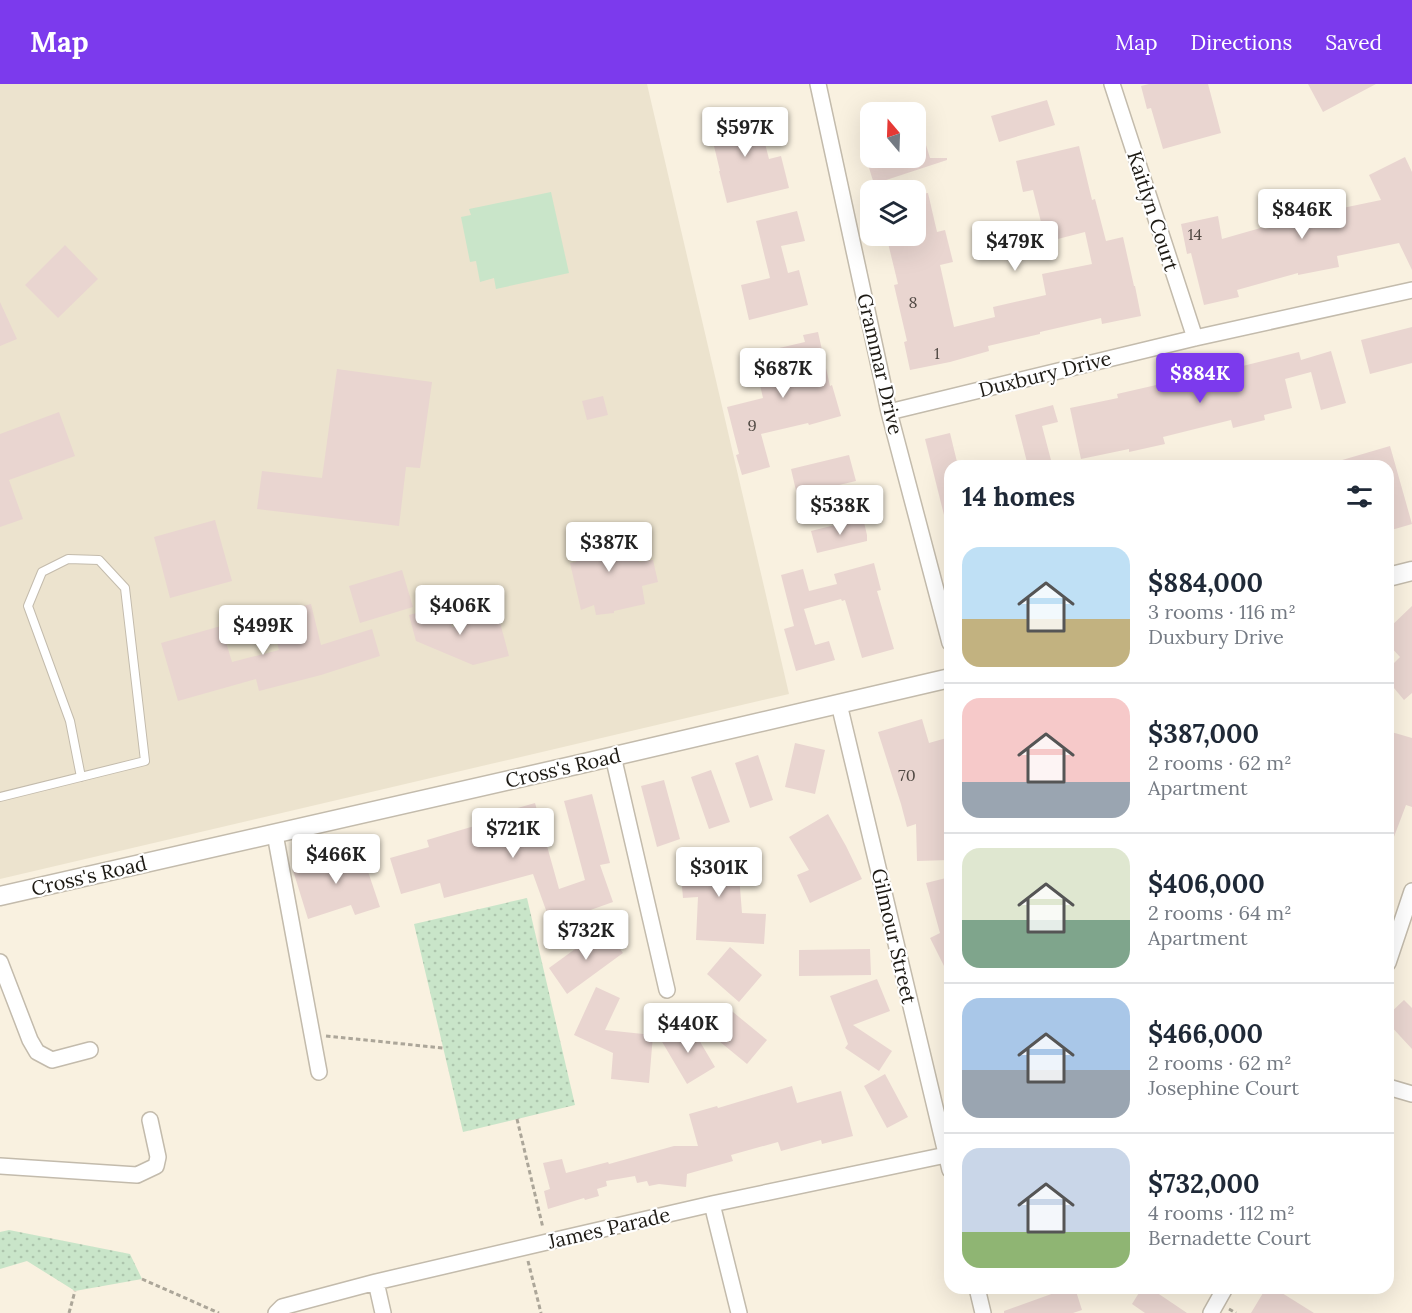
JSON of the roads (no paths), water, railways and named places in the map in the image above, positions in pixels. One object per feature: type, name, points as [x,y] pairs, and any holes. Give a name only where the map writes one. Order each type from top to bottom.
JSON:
[{"type":"street","name":"Grammar Drive","points":[[818,84],[889,412],[944,620]]},
{"type":"street","name":"Kaitlyn Court","points":[[1112,84],[1195,338]]},
{"type":"street","name":"Duxbury Drive","points":[[889,412],[1195,338],[1412,290]]},
{"type":"street","points":[[1394,576],[1412,571]]},
{"type":"street","name":"Cross's Road","points":[[0,896],[944,679]]},
{"type":"street","name":"Gilmour Street","points":[[839,704],[944,1145]]},
{"type":"street","points":[[613,756],[667,990]]},
{"type":"street","points":[[275,834],[319,1072]]},
{"type":"street","points":[[1394,945],[1412,891]]},
{"type":"street","points":[[0,963],[30,1040],[37,1052],[52,1060],[90,1050]]},
{"type":"street","points":[[1394,1089],[1412,1094]]},
{"type":"street","points":[[0,1166],[136,1175],[156,1166],[158,1157],[150,1120]]},
{"type":"street","name":"James Parade","points":[[276,1313],[282,1307],[376,1281],[712,1204],[944,1163]]},
{"type":"street","points":[[712,1204],[739,1313]]},
{"type":"street","points":[[376,1281],[383,1313]]},
{"type":"street","points":[[978,1294],[983,1313]]},
{"type":"street","points":[[1211,1313],[1222,1294]]},
{"type":"lane","points":[[0,797],[81,777],[145,761],[125,588],[99,560],[68,559],[42,572],[28,606],[70,721],[81,777]]}]
